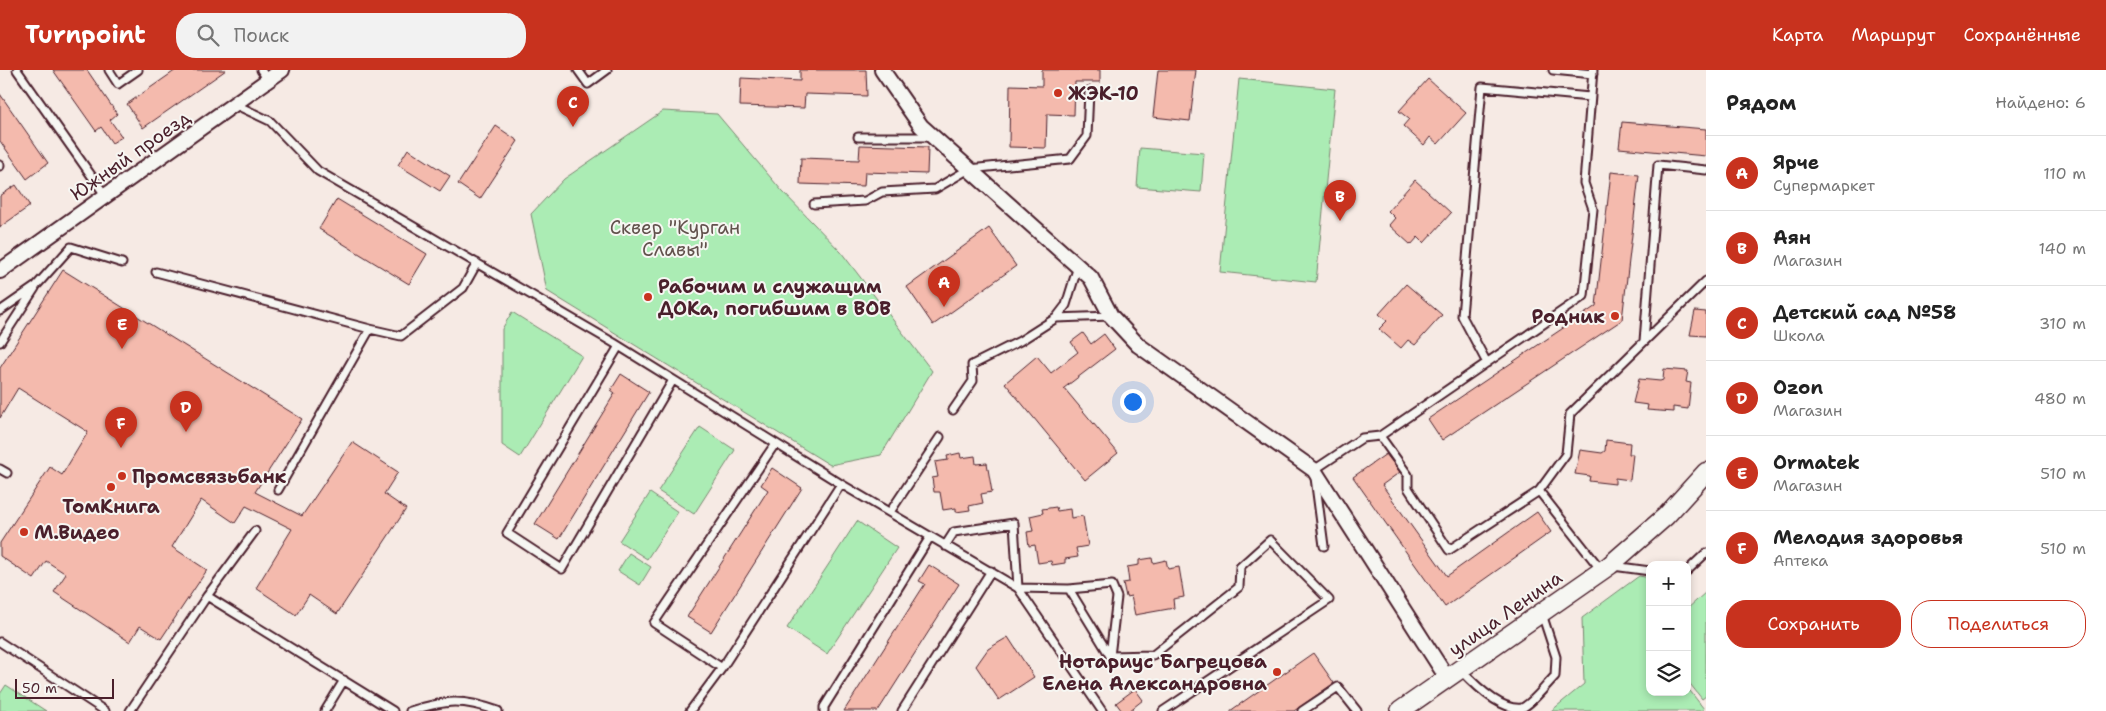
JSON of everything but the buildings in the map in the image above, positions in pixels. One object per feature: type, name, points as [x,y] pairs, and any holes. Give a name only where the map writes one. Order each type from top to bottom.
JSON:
[{"type":"street","name":"Южный проезд","points":[[0,271],[233,104],[264,75],[282,70]]},
{"type":"street","points":[[882,70],[921,126],[932,137],[1091,278],[1111,316],[1138,345],[1314,470],[1454,674]]},
{"type":"street","name":"улица Ленина","points":[[1400,711],[1606,568],[1666,516],[1706,472]]},
{"type":"lane","points":[[17,70],[105,194]]},
{"type":"lane","points":[[109,70],[118,84],[138,70]]},
{"type":"lane","points":[[578,70],[588,84],[607,70]]},
{"type":"lane","points":[[1324,546],[1314,470],[1362,438],[1380,436],[1584,296],[1593,209],[1584,183],[1593,72],[1553,70]]},
{"type":"lane","points":[[1487,363],[1462,316],[1482,87],[1590,97]]},
{"type":"lane","points":[[814,204],[865,201],[882,192],[935,189],[969,169],[1070,160],[1087,136],[1089,91]]},
{"type":"lane","points":[[233,104],[270,121],[318,171],[619,346],[775,444],[1018,588],[1102,711]]},
{"type":"lane","points":[[858,137],[932,137]]},
{"type":"lane","points":[[1644,341],[1658,165],[1706,170]]},
{"type":"lane","points":[[0,342],[36,286],[71,247],[122,263]]},
{"type":"lane","points":[[156,272],[401,336],[463,288],[477,263]]},
{"type":"lane","points":[[953,410],[973,382],[972,365],[1020,341],[1056,318],[1066,305],[1078,266]]},
{"type":"lane","points":[[1380,436],[1408,475],[1408,488],[1449,550],[1539,490],[1566,454],[1570,414],[1706,281]]},
{"type":"lane","points":[[0,311],[36,286]]},
{"type":"lane","points":[[1056,318],[1111,316]]},
{"type":"lane","points":[[278,490],[370,329]]},
{"type":"lane","points":[[619,346],[507,533],[562,569],[673,380]]},
{"type":"lane","points":[[890,512],[940,437]]},
{"type":"lane","points":[[722,668],[654,623],[775,444]]},
{"type":"lane","points":[[0,469],[7,473]]},
{"type":"lane","points":[[690,711],[722,668],[841,484]]},
{"type":"lane","points":[[1539,490],[1606,568],[1646,571]]},
{"type":"lane","points":[[945,546],[954,532],[1014,522],[1018,588]]},
{"type":"lane","points":[[130,711],[207,596],[255,532]]},
{"type":"lane","points":[[824,711],[824,708],[930,537]]},
{"type":"lane","points":[[1110,656],[1153,655],[1239,587],[1240,567],[1270,540],[1329,600],[1163,711]]},
{"type":"lane","points":[[1691,567],[1706,553]]},
{"type":"lane","points":[[902,711],[991,571]]},
{"type":"lane","points":[[1018,588],[1069,589],[1112,585],[1117,598],[1110,656]]},
{"type":"lane","points":[[1069,589],[1110,656]]},
{"type":"lane","points":[[207,596],[394,711]]},
{"type":"lane","points":[[1454,674],[1493,704],[1511,710],[1521,709],[1555,676],[1556,657],[1542,614]]},
{"type":"lane","points":[[0,642],[105,711]]},
{"type":"lane","points":[[325,711],[344,680]]},
{"type":"lane","points":[[1302,711],[1338,686],[1357,711]]},
{"type":"lane","points":[[410,711],[449,701],[473,702],[498,711]]},
{"type":"green space","points":[[1239,79],[1335,89],[1316,282],[1220,272]]},
{"type":"green space","name":"Сквер \"Курган Славы\"","points":[[663,111],[717,114],[782,191],[841,252],[932,371],[881,455],[830,465],[547,291],[531,214],[564,179]]},
{"type":"green space","points":[[1140,148],[1204,153],[1201,192],[1137,187]]},
{"type":"green space","points":[[512,312],[582,356],[520,457],[502,445],[502,329]]},
{"type":"green space","points":[[700,427],[735,450],[694,514],[658,491]]},
{"type":"green space","points":[[650,493],[678,512],[647,559],[619,541]]},
{"type":"green space","points":[[857,521],[897,548],[827,654],[787,628]]},
{"type":"green space","points":[[629,553],[651,567],[640,585],[618,571]]},
{"type":"green space","points":[[1639,576],[1646,577],[1646,696],[1691,696],[1691,692],[1704,709],[1700,711],[1551,711],[1584,684],[1582,618]]},
{"type":"green space","points":[[1706,592],[1706,696],[1702,699],[1691,685],[1691,605]]},
{"type":"green space","points":[[6,685],[46,711],[0,711],[0,694]]},
{"type":"place","name":"ЖЭК-10","points":[[1058,93]]},
{"type":"place","name":"Детский сад №58","points":[[573,127]]},
{"type":"place","name":"Аян","points":[[1340,221]]},
{"type":"place","name":"Рабочим и служащим ДОКа, погибшим в ВОВ","points":[[648,297]]},
{"type":"place","name":"Ярче","points":[[944,307]]},
{"type":"place","name":"Родник","points":[[1615,316]]},
{"type":"place","name":"Ormatek","points":[[122,349]]},
{"type":"place","name":"Ozon","points":[[186,432]]},
{"type":"place","name":"Мелодия здоровья","points":[[121,448]]},
{"type":"place","name":"Промсвязьбанк","points":[[122,476]]},
{"type":"place","name":"ТомКнига","points":[[111,487]]},
{"type":"place","name":"М.Видео","points":[[24,532]]},
{"type":"place","name":"Нотариус Багрецова Елена Александровна","points":[[1277,672]]}]
